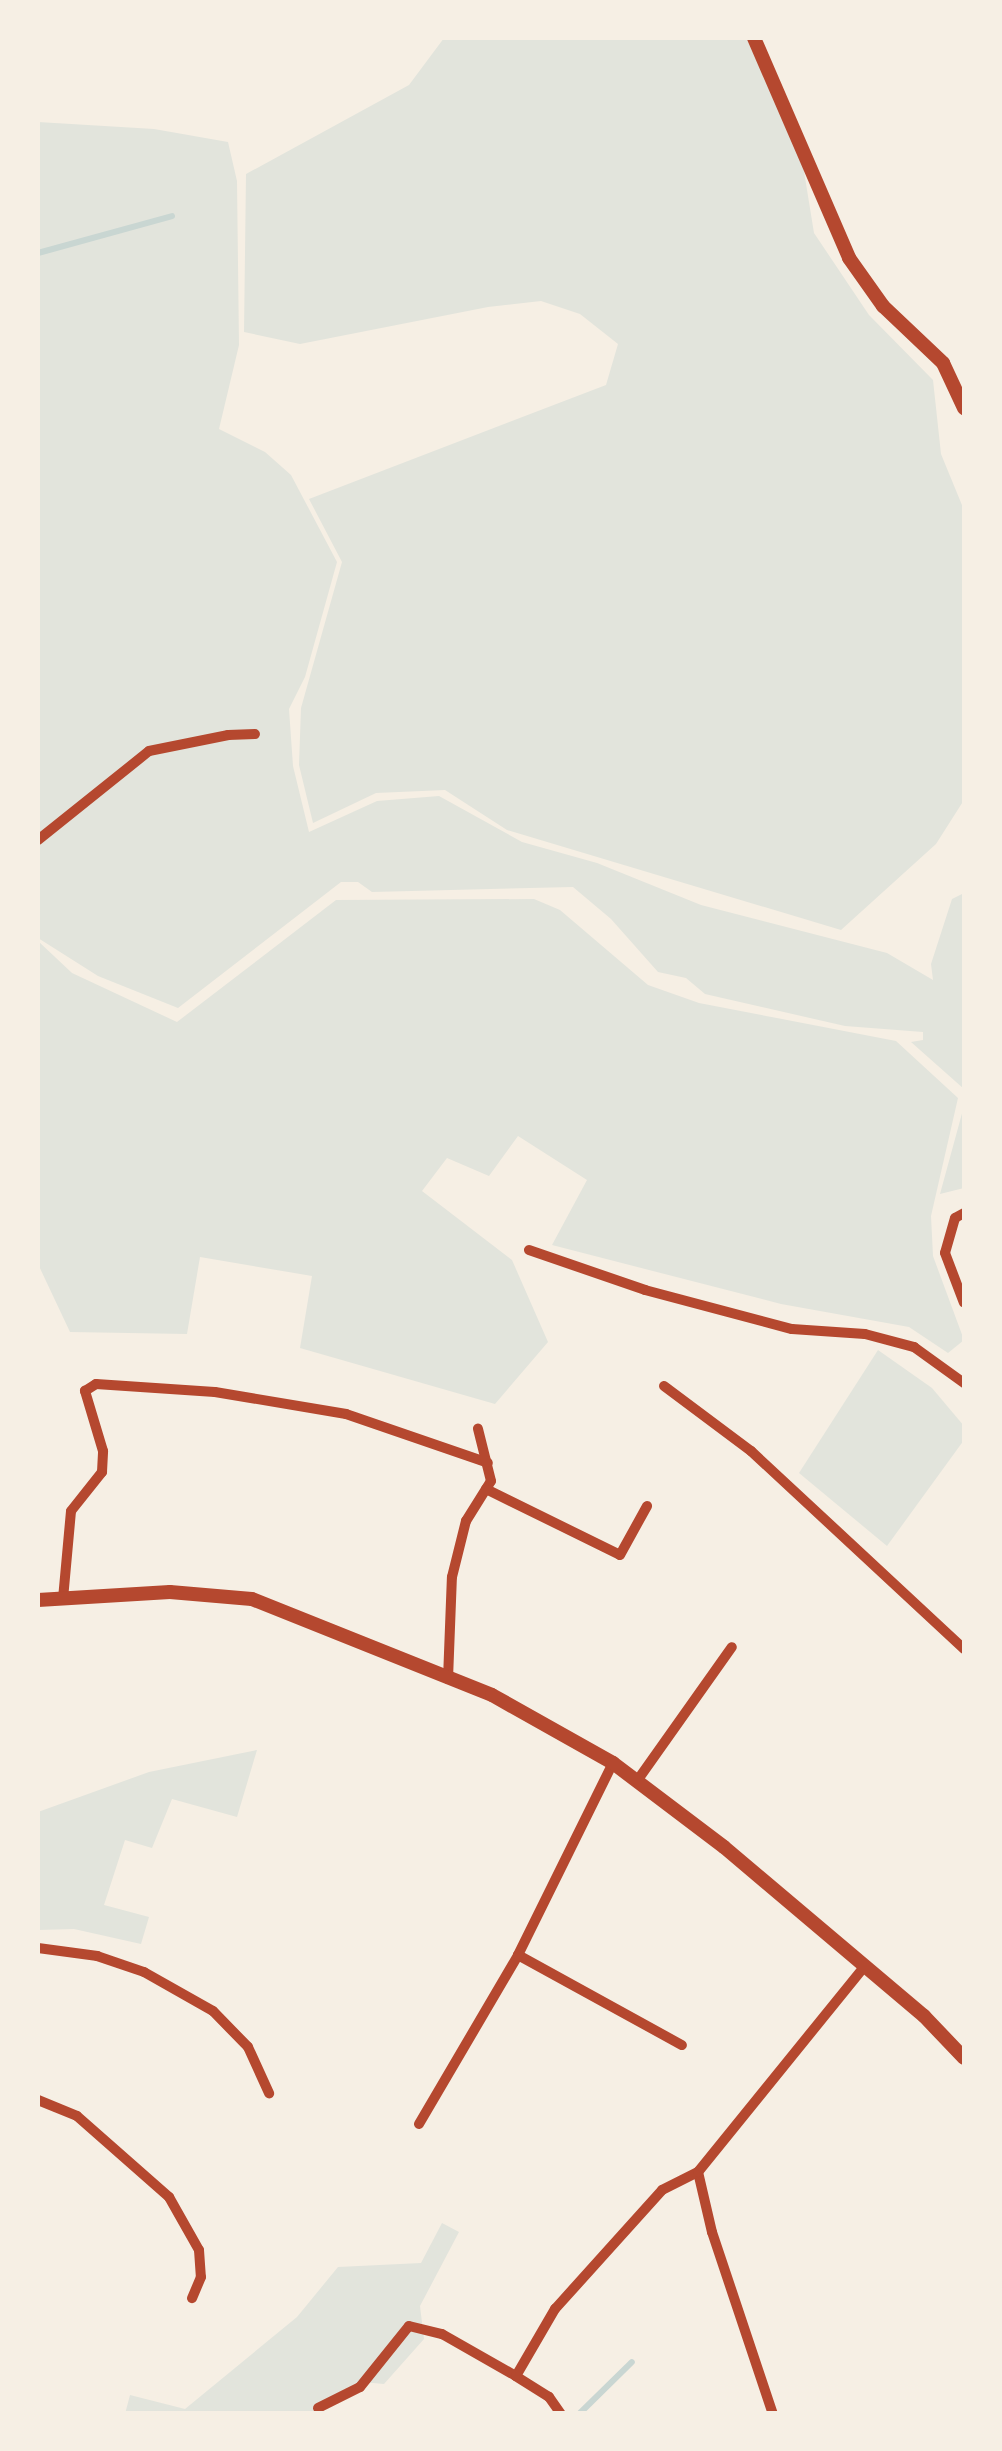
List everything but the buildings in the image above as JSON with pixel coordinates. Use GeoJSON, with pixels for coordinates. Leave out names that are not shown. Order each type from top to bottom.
{"type":"FeatureCollection","features":[{"type":"Feature","properties":{"kind":"street"},"geometry":{"type":"LineString","coordinates":[[754,38],[849,258],[883,306],[943,363],[964,408]]}},
{"type":"Feature","properties":{"kind":"street"},"geometry":{"type":"LineString","coordinates":[[38,840],[149,751],[255,734]]}},
{"type":"Feature","properties":{"kind":"street"},"geometry":{"type":"LineString","coordinates":[[964,1213],[955,1218],[945,1252],[964,1303]]}},
{"type":"Feature","properties":{"kind":"street"},"geometry":{"type":"LineString","coordinates":[[529,1250],[645,1290],[792,1329],[866,1334],[914,1347],[963,1378]]}},
{"type":"Feature","properties":{"kind":"street"},"geometry":{"type":"LineString","coordinates":[[63,1600],[71,1512],[102,1472],[103,1451],[85,1391],[96,1384],[215,1392],[346,1414],[436,1441],[488,1463]]}},
{"type":"Feature","properties":{"kind":"street"},"geometry":{"type":"LineString","coordinates":[[664,1386],[751,1451],[964,1649]]}},
{"type":"Feature","properties":{"kind":"street"},"geometry":{"type":"LineString","coordinates":[[448,1678],[452,1576],[466,1520],[491,1481],[478,1430]]}},
{"type":"Feature","properties":{"kind":"street"},"geometry":{"type":"LineString","coordinates":[[486,1489],[620,1555],[647,1506]]}},
{"type":"Feature","properties":{"kind":"street"},"geometry":{"type":"LineString","coordinates":[[38,1600],[170,1592],[252,1600],[492,1695],[613,1762],[724,1847],[865,1966],[964,2058]]}},
{"type":"Feature","properties":{"kind":"street"},"geometry":{"type":"LineString","coordinates":[[637,1781],[732,1647]]}},
{"type":"Feature","properties":{"kind":"street"},"geometry":{"type":"LineString","coordinates":[[419,2124],[518,1955],[613,1762]]}},
{"type":"Feature","properties":{"kind":"street"},"geometry":{"type":"LineString","coordinates":[[38,1948],[96,1956],[144,1972],[213,2011],[248,2048],[268,2093]]}},
{"type":"Feature","properties":{"kind":"street"},"geometry":{"type":"LineString","coordinates":[[518,1955],[682,2046]]}},
{"type":"Feature","properties":{"kind":"street"},"geometry":{"type":"LineString","coordinates":[[516,2376],[555,2308],[662,2190],[698,2172],[865,1966]]}},
{"type":"Feature","properties":{"kind":"street"},"geometry":{"type":"LineString","coordinates":[[38,2100],[77,2116],[169,2197],[199,2250],[201,2277],[192,2298]]}},
{"type":"Feature","properties":{"kind":"street"},"geometry":{"type":"LineString","coordinates":[[698,2172],[712,2232],[772,2414]]}},
{"type":"Feature","properties":{"kind":"street"},"geometry":{"type":"LineString","coordinates":[[318,2408],[360,2388],[409,2326],[442,2334],[516,2376],[549,2397],[561,2414]]}},
{"type":"Feature","properties":{"kind":"shaded area"},"geometry":{"type":"Polygon","coordinates":[[[444,38],[755,38],[802,159],[814,233],[869,315],[933,380],[941,454],[964,510],[964,800],[936,844],[841,930],[507,830],[445,790],[376,793],[313,823],[299,765],[301,708],[342,562],[309,499],[606,385],[618,344],[580,314],[541,301],[488,307],[300,344],[244,332],[246,174],[409,85],[444,38]]]}},
{"type":"Feature","properties":{"kind":"shaded area"},"geometry":{"type":"Polygon","coordinates":[[[38,122],[154,129],[228,142],[237,181],[239,345],[219,429],[265,452],[291,475],[337,562],[305,677],[289,709],[293,766],[309,832],[377,801],[439,796],[522,842],[597,863],[701,905],[887,953],[933,980],[931,964],[952,899],[964,893],[964,1089],[911,1042],[923,1040],[923,1032],[845,1026],[705,994],[686,978],[658,972],[611,919],[573,887],[372,892],[358,882],[341,882],[178,1008],[98,976],[38,938],[38,122]]]}},
{"type":"Feature","properties":{"kind":"shaded area"},"geometry":{"type":"Polygon","coordinates":[[[534,899],[560,910],[648,985],[699,1003],[896,1041],[958,1098],[931,1216],[933,1256],[964,1340],[948,1353],[909,1327],[781,1304],[552,1245],[587,1180],[518,1136],[489,1176],[447,1158],[422,1191],[512,1260],[548,1342],[495,1404],[300,1348],[312,1276],[200,1257],[187,1334],[70,1332],[38,1264],[38,941],[72,973],[177,1022],[336,900],[534,899]]]}},
{"type":"Feature","properties":{"kind":"shaded area"},"geometry":{"type":"Polygon","coordinates":[[[964,1106],[964,1188],[940,1194],[964,1106]]]}},
{"type":"Feature","properties":{"kind":"shaded area"},"geometry":{"type":"Polygon","coordinates":[[[878,1350],[932,1388],[964,1426],[964,1440],[887,1546],[799,1473],[878,1350]]]}},
{"type":"Feature","properties":{"kind":"shaded area"},"geometry":{"type":"Polygon","coordinates":[[[257,1750],[237,1817],[172,1799],[152,1848],[125,1840],[104,1905],[149,1917],[141,1944],[74,1929],[38,1930],[38,1812],[149,1772],[257,1750]]]}},
{"type":"Feature","properties":{"kind":"shaded area"},"geometry":{"type":"Polygon","coordinates":[[[442,2223],[459,2232],[420,2306],[424,2339],[384,2384],[362,2382],[320,2413],[125,2414],[130,2395],[185,2409],[297,2317],[338,2267],[421,2263],[442,2223]]]}},
{"type":"Feature","properties":{"kind":"waterway"},"geometry":{"type":"LineString","coordinates":[[38,253],[172,216]]}},
{"type":"Feature","properties":{"kind":"waterway"},"geometry":{"type":"LineString","coordinates":[[579,2414],[632,2362]]}}]}
